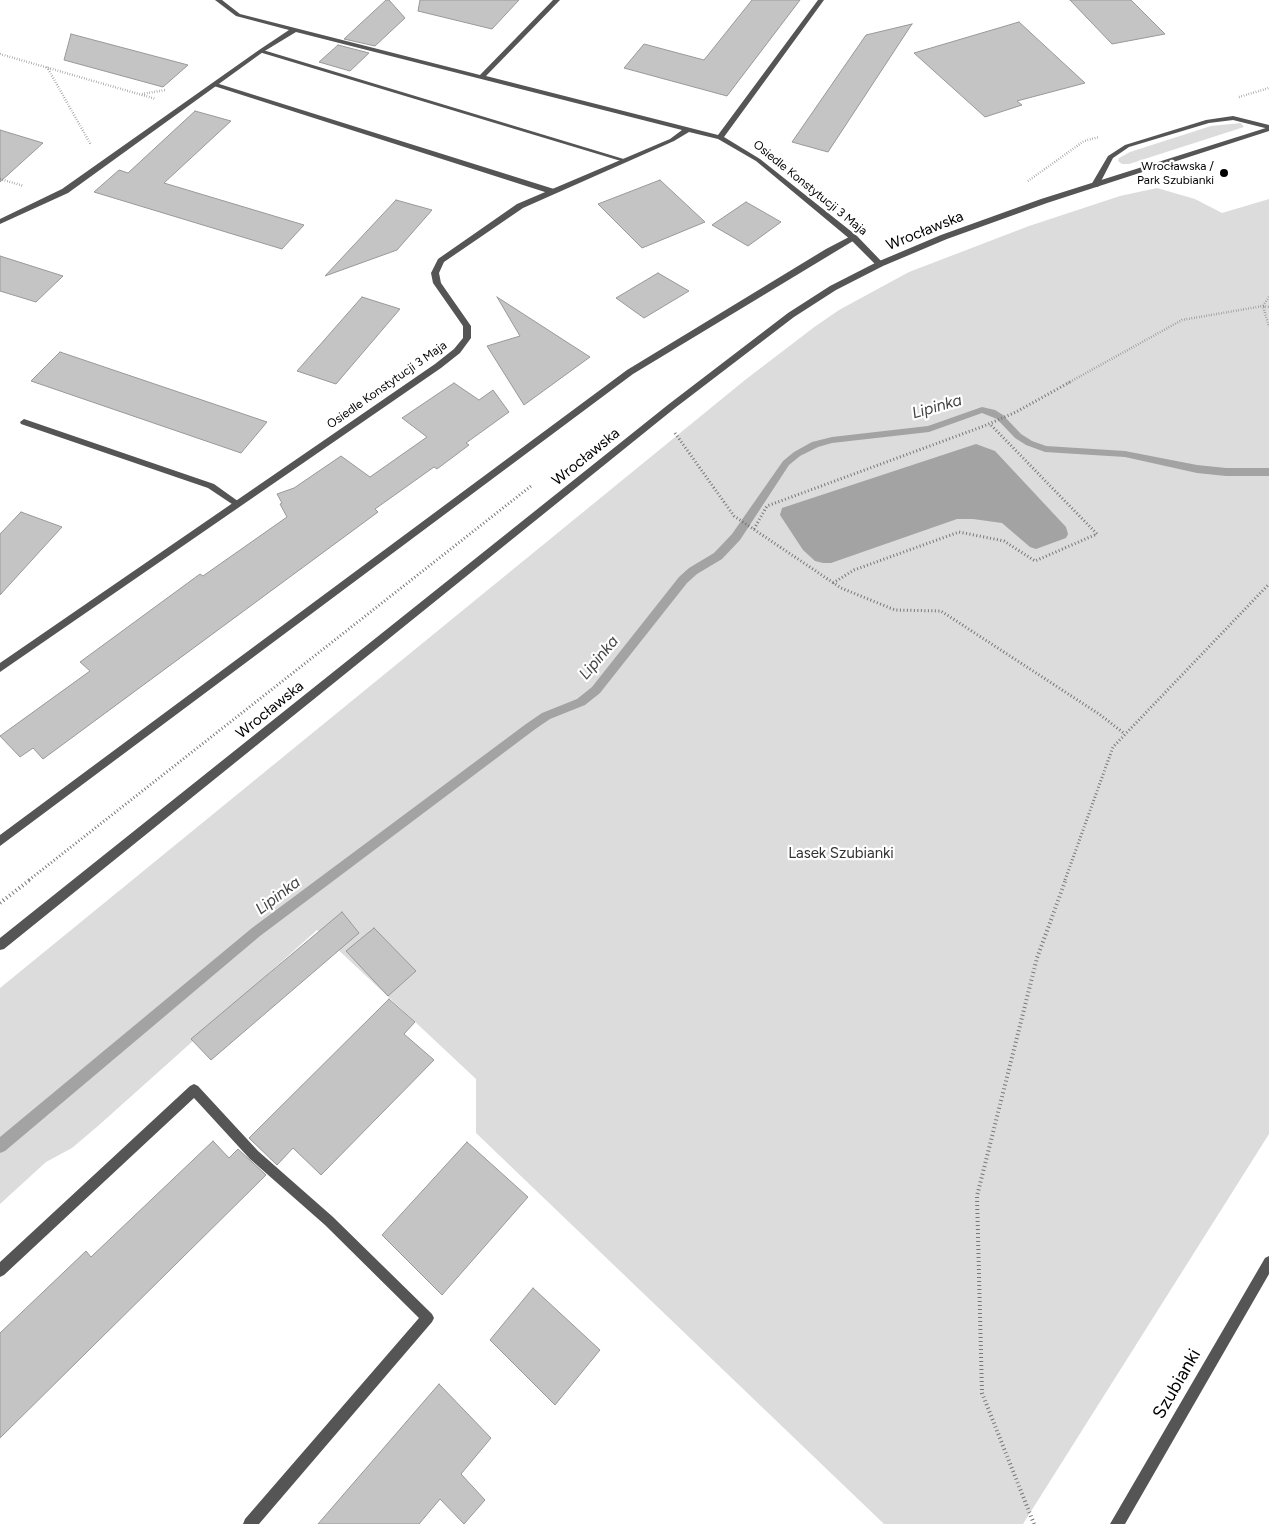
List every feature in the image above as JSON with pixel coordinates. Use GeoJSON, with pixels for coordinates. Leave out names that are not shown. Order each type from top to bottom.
{"type":"FeatureCollection","features":[{"type":"Feature","properties":{"kind":"street","name":"Osiedle Konstytucji 3 Maja"},"geometry":{"type":"LineString","coordinates":[[218,0],[238,16],[720,138],[758,160],[854,238],[880,264]]}},
{"type":"Feature","properties":{"kind":"street"},"geometry":{"type":"LineString","coordinates":[[481,78],[557,0]]}},
{"type":"Feature","properties":{"kind":"street"},"geometry":{"type":"LineString","coordinates":[[720,138],[821,0]]}},
{"type":"Feature","properties":{"kind":"street"},"geometry":{"type":"LineString","coordinates":[[0,222],[65,191],[216,85],[261,51],[294,30]]}},
{"type":"Feature","properties":{"kind":"street"},"geometry":{"type":"LineString","coordinates":[[261,51],[623,160]]}},
{"type":"Feature","properties":{"kind":"street"},"geometry":{"type":"LineString","coordinates":[[216,85],[552,191]]}},
{"type":"Feature","properties":{"kind":"street"},"geometry":{"type":"LineString","coordinates":[[1095,185],[1110,158],[1127,146],[1208,121],[1233,118],[1269,128]]}},
{"type":"Feature","properties":{"kind":"street","name":"Wrocławska"},"geometry":{"type":"LineString","coordinates":[[0,945],[662,414],[791,315],[833,288],[880,264],[944,237],[1269,128]]}},
{"type":"Feature","properties":{"kind":"street","name":"Osiedle Konstytucji 3 Maja"},"geometry":{"type":"LineString","coordinates":[[0,668],[457,351],[467,338],[467,326],[437,283],[435,273],[441,261],[520,206],[672,140],[688,130]]}},
{"type":"Feature","properties":{"kind":"street"},"geometry":{"type":"LineString","coordinates":[[0,841],[630,372],[829,251],[854,238]]}},
{"type":"Feature","properties":{"kind":"street"},"geometry":{"type":"LineString","coordinates":[[24,422],[211,486],[238,504]]}},
{"type":"Feature","properties":{"kind":"street"},"geometry":{"type":"LineString","coordinates":[[0,1270],[194,1090],[254,1155],[329,1221],[428,1318],[250,1524]]}},
{"type":"Feature","properties":{"kind":"street","name":"Szubianki"},"geometry":{"type":"LineString","coordinates":[[1117,1524],[1269,1262]]}},
{"type":"Feature","properties":{"kind":"path"},"geometry":{"type":"LineString","coordinates":[[0,54],[184,107]]}},
{"type":"Feature","properties":{"kind":"path"},"geometry":{"type":"LineString","coordinates":[[47,67],[102,165]]}},
{"type":"Feature","properties":{"kind":"path"},"geometry":{"type":"LineString","coordinates":[[1263,306],[1269,297]]}},
{"type":"Feature","properties":{"kind":"path"},"geometry":{"type":"LineString","coordinates":[[754,529],[768,506],[990,424],[1016,412],[1182,320],[1263,306],[1269,307]]}},
{"type":"Feature","properties":{"kind":"path"},"geometry":{"type":"LineString","coordinates":[[1263,306],[1269,326]]}},
{"type":"Feature","properties":{"kind":"path"},"geometry":{"type":"LineString","coordinates":[[662,414],[734,516],[841,588],[895,610],[941,611],[1099,714],[1126,734]]}},
{"type":"Feature","properties":{"kind":"path"},"geometry":{"type":"LineString","coordinates":[[833,583],[854,570],[959,532],[1004,541],[1035,561],[1097,534],[990,424]]}},
{"type":"Feature","properties":{"kind":"path"},"geometry":{"type":"LineString","coordinates":[[1034,1524],[982,1393],[977,1196],[1037,958],[1113,747],[1269,584]]}},
{"type":"Feature","properties":{"kind":"green space"},"geometry":{"type":"Polygon","coordinates":[[[1241,123],[1244,127],[1129,164],[1122,164],[1118,161],[1119,158],[1130,152],[1211,126],[1241,123]]]}},
{"type":"Feature","properties":{"kind":"green space","name":"Lasek Szubianki"},"geometry":{"type":"Polygon","coordinates":[[[1157,188],[1195,199],[1222,213],[1269,199],[1269,1134],[1023,1524],[884,1524],[476,1133],[476,1079],[317,930],[98,1126],[72,1148],[46,1162],[0,1204],[0,988],[745,380],[839,310],[909,272],[1029,226],[1120,196],[1157,188]]]}},
{"type":"Feature","properties":{"kind":"shaded area"},"geometry":{"type":"Polygon","coordinates":[[[976,444],[995,451],[1066,527],[1068,534],[1066,538],[1036,549],[1030,547],[1002,523],[957,519],[831,563],[823,563],[815,561],[803,550],[780,515],[782,508],[976,444]]]}},
{"type":"Feature","properties":{"kind":"building"},"geometry":{"type":"Polygon","coordinates":[[[386,0],[389,0],[405,18],[375,46],[344,39],[386,0]]]}},
{"type":"Feature","properties":{"kind":"building"},"geometry":{"type":"Polygon","coordinates":[[[420,0],[519,0],[492,29],[418,11],[420,0]]]}},
{"type":"Feature","properties":{"kind":"building"},"geometry":{"type":"Polygon","coordinates":[[[752,0],[800,0],[727,96],[624,68],[644,44],[704,60],[752,0]]]}},
{"type":"Feature","properties":{"kind":"building"},"geometry":{"type":"Polygon","coordinates":[[[1070,0],[1131,0],[1165,34],[1112,44],[1070,0]]]}},
{"type":"Feature","properties":{"kind":"building"},"geometry":{"type":"Polygon","coordinates":[[[1019,22],[1085,83],[1017,101],[1022,105],[985,117],[914,53],[1019,22]]]}},
{"type":"Feature","properties":{"kind":"building"},"geometry":{"type":"Polygon","coordinates":[[[912,24],[828,152],[792,142],[866,35],[912,24]]]}},
{"type":"Feature","properties":{"kind":"building"},"geometry":{"type":"Polygon","coordinates":[[[71,34],[188,65],[163,87],[64,60],[71,34]]]}},
{"type":"Feature","properties":{"kind":"building"},"geometry":{"type":"Polygon","coordinates":[[[338,45],[369,53],[350,71],[319,62],[338,45]]]}},
{"type":"Feature","properties":{"kind":"building"},"geometry":{"type":"Polygon","coordinates":[[[195,111],[231,121],[164,183],[304,225],[282,249],[94,192],[119,170],[128,173],[195,111]]]}},
{"type":"Feature","properties":{"kind":"building"},"geometry":{"type":"Polygon","coordinates":[[[0,130],[43,143],[0,182],[0,130]]]}},
{"type":"Feature","properties":{"kind":"building"},"geometry":{"type":"Polygon","coordinates":[[[660,180],[705,222],[642,248],[598,204],[660,180]]]}},
{"type":"Feature","properties":{"kind":"building"},"geometry":{"type":"Polygon","coordinates":[[[396,200],[432,210],[397,250],[325,276],[396,200]]]}},
{"type":"Feature","properties":{"kind":"building"},"geometry":{"type":"Polygon","coordinates":[[[746,202],[781,222],[748,246],[712,225],[746,202]]]}},
{"type":"Feature","properties":{"kind":"building"},"geometry":{"type":"Polygon","coordinates":[[[0,256],[63,276],[36,302],[0,291],[0,256]]]}},
{"type":"Feature","properties":{"kind":"building"},"geometry":{"type":"Polygon","coordinates":[[[658,273],[689,291],[644,318],[616,298],[658,273]]]}},
{"type":"Feature","properties":{"kind":"building"},"geometry":{"type":"Polygon","coordinates":[[[362,297],[400,309],[336,384],[297,371],[362,297]]]}},
{"type":"Feature","properties":{"kind":"building"},"geometry":{"type":"Polygon","coordinates":[[[497,297],[590,357],[524,405],[487,346],[520,336],[497,297]]]}},
{"type":"Feature","properties":{"kind":"building"},"geometry":{"type":"Polygon","coordinates":[[[60,352],[267,422],[241,453],[31,381],[60,352]]]}},
{"type":"Feature","properties":{"kind":"building"},"geometry":{"type":"Polygon","coordinates":[[[454,383],[479,400],[493,390],[509,412],[466,443],[469,445],[437,469],[434,467],[375,509],[378,512],[43,759],[33,748],[20,757],[0,736],[90,671],[80,662],[200,574],[203,576],[287,517],[277,494],[294,488],[341,456],[370,477],[427,437],[402,418],[454,383]]]}},
{"type":"Feature","properties":{"kind":"building"},"geometry":{"type":"Polygon","coordinates":[[[21,512],[62,527],[0,595],[0,534],[21,512]]]}},
{"type":"Feature","properties":{"kind":"building"},"geometry":{"type":"Polygon","coordinates":[[[342,912],[359,933],[211,1060],[191,1039],[342,912]]]}},
{"type":"Feature","properties":{"kind":"building"},"geometry":{"type":"Polygon","coordinates":[[[374,928],[416,971],[388,996],[346,951],[374,928]]]}},
{"type":"Feature","properties":{"kind":"building"},"geometry":{"type":"Polygon","coordinates":[[[389,999],[415,1022],[404,1034],[434,1060],[321,1175],[293,1148],[277,1165],[249,1138],[389,999]]]}},
{"type":"Feature","properties":{"kind":"building"},"geometry":{"type":"Polygon","coordinates":[[[213,1141],[229,1158],[238,1149],[266,1175],[0,1438],[0,1333],[86,1251],[91,1257],[213,1141]]]}},
{"type":"Feature","properties":{"kind":"building"},"geometry":{"type":"Polygon","coordinates":[[[467,1142],[528,1197],[442,1295],[382,1235],[467,1142]]]}},
{"type":"Feature","properties":{"kind":"building"},"geometry":{"type":"Polygon","coordinates":[[[533,1288],[600,1350],[555,1405],[490,1340],[533,1288]]]}},
{"type":"Feature","properties":{"kind":"building"},"geometry":{"type":"Polygon","coordinates":[[[439,1384],[491,1438],[461,1474],[485,1500],[464,1524],[440,1499],[419,1524],[318,1524],[439,1384]]]}},
{"type":"Feature","properties":{"kind":"waterway","name":"Lipinka"},"geometry":{"type":"LineString","coordinates":[[0,1146],[256,932],[530,727],[546,716],[581,702],[596,690],[683,580],[693,571],[718,556],[736,537],[786,463],[815,444],[832,440],[929,429],[982,410],[992,412],[1000,417],[1018,436],[1029,443],[1045,449],[1125,454],[1197,469],[1226,472],[1269,472]]}},
{"type":"Feature","properties":{"kind":"place","name":"Wrocławska / Park Szubianki"},"geometry":{"type":"Point","coordinates":[1224,173]}}]}
